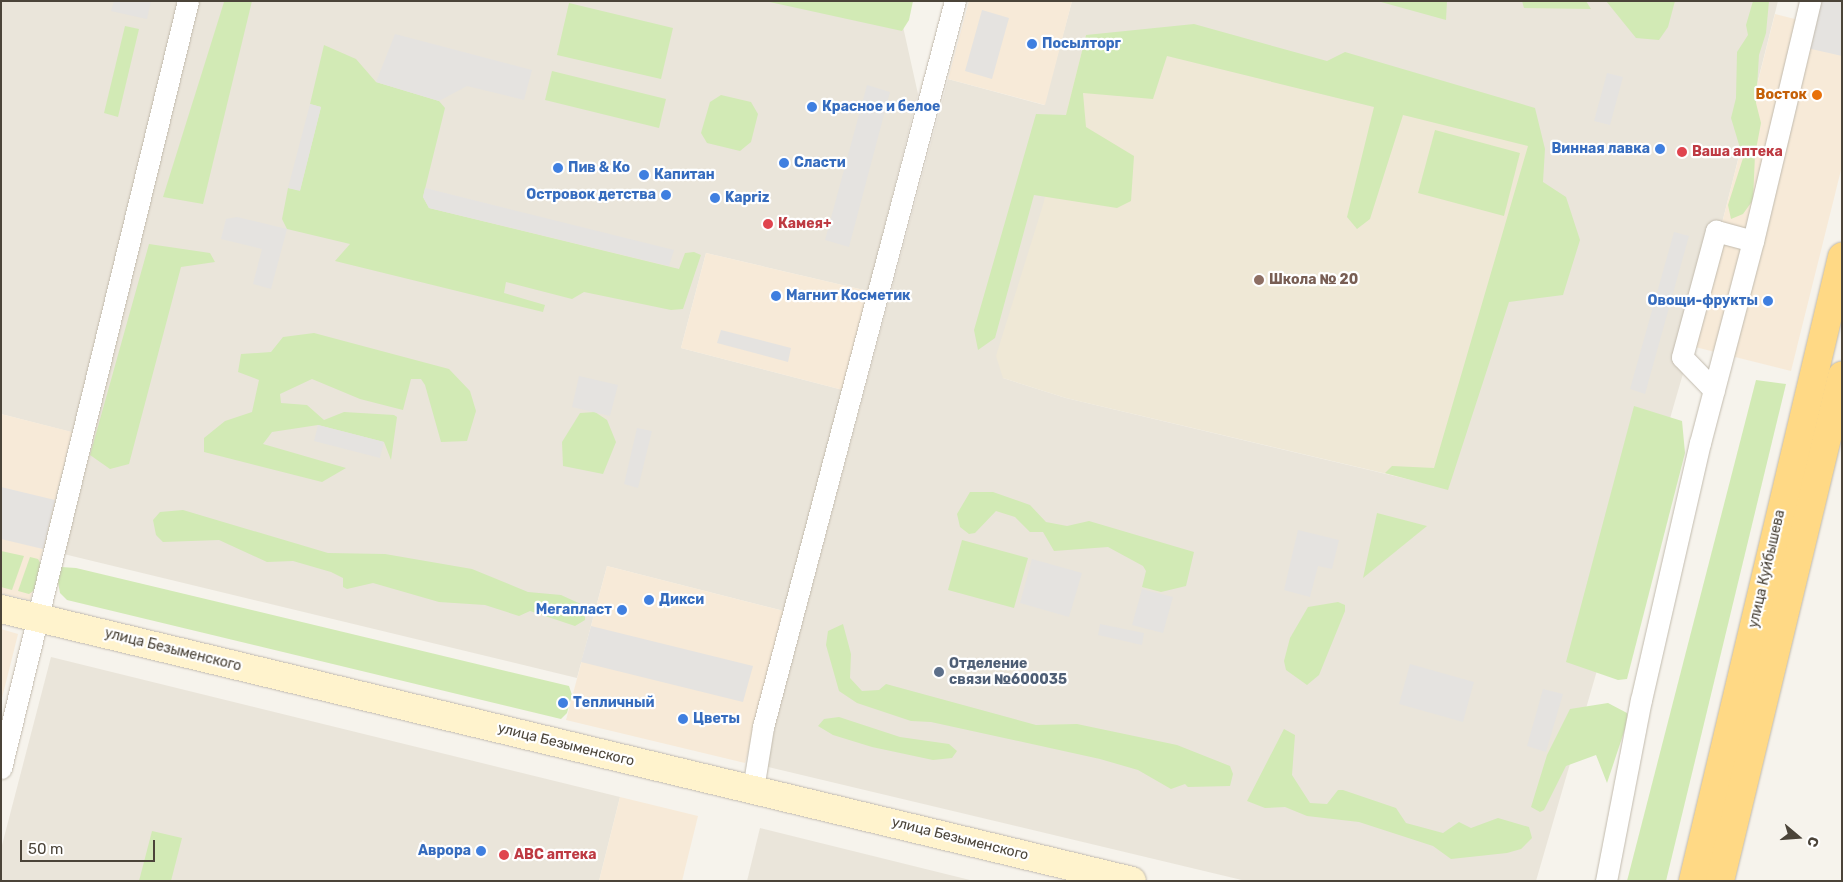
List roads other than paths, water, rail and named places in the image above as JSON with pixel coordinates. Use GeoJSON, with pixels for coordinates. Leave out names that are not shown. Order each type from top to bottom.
{"type":"FeatureCollection","features":[{"type":"Feature","properties":{"kind":"highway","name":"улица Куйбышева"},"geometry":{"type":"LineString","coordinates":[[1693,881],[1842,257]]}},
{"type":"Feature","properties":{"kind":"highway","name":"улица Куйбышева"},"geometry":{"type":"LineString","coordinates":[[1720,881],[1842,376]]}},
{"type":"Feature","properties":{"kind":"main road","name":"улица Безыменского"},"geometry":{"type":"LineString","coordinates":[[1,609],[1132,881]]}},
{"type":"Feature","properties":{"kind":"street"},"geometry":{"type":"LineString","coordinates":[[1,768],[188,1]]}},
{"type":"Feature","properties":{"kind":"street"},"geometry":{"type":"LineString","coordinates":[[752,789],[762,727],[955,1]]}},
{"type":"Feature","properties":{"kind":"street"},"geometry":{"type":"LineString","coordinates":[[1606,881],[1641,700],[1714,390],[1753,241],[1810,1]]}},
{"type":"Feature","properties":{"kind":"street"},"geometry":{"type":"LineString","coordinates":[[1714,390],[1682,357],[1716,231],[1753,241]]}},
{"type":"Feature","properties":{"kind":"place","name":"Посылторг"},"geometry":{"type":"Point","coordinates":[1032,44]}},
{"type":"Feature","properties":{"kind":"place","name":"Восток"},"geometry":{"type":"Point","coordinates":[1817,95]}},
{"type":"Feature","properties":{"kind":"place","name":"Красное и белое"},"geometry":{"type":"Point","coordinates":[812,107]}},
{"type":"Feature","properties":{"kind":"place","name":"Винная лавка"},"geometry":{"type":"Point","coordinates":[1660,149]}},
{"type":"Feature","properties":{"kind":"place","name":"Ваша аптека"},"geometry":{"type":"Point","coordinates":[1682,152]}},
{"type":"Feature","properties":{"kind":"place","name":"Сласти"},"geometry":{"type":"Point","coordinates":[784,163]}},
{"type":"Feature","properties":{"kind":"place","name":"Пив & Ко"},"geometry":{"type":"Point","coordinates":[558,168]}},
{"type":"Feature","properties":{"kind":"place","name":"Капитан"},"geometry":{"type":"Point","coordinates":[644,175]}},
{"type":"Feature","properties":{"kind":"place","name":"Островок детства"},"geometry":{"type":"Point","coordinates":[666,195]}},
{"type":"Feature","properties":{"kind":"place","name":"Kapriz"},"geometry":{"type":"Point","coordinates":[715,198]}},
{"type":"Feature","properties":{"kind":"place","name":"Камея+"},"geometry":{"type":"Point","coordinates":[768,224]}},
{"type":"Feature","properties":{"kind":"place","name":"Школа № 20"},"geometry":{"type":"Point","coordinates":[1259,280]}},
{"type":"Feature","properties":{"kind":"place","name":"Магнит Косметик"},"geometry":{"type":"Point","coordinates":[776,296]}},
{"type":"Feature","properties":{"kind":"place","name":"Овощи-фрукты"},"geometry":{"type":"Point","coordinates":[1768,301]}},
{"type":"Feature","properties":{"kind":"place","name":"Дикси"},"geometry":{"type":"Point","coordinates":[649,600]}},
{"type":"Feature","properties":{"kind":"place","name":"Мегапласт"},"geometry":{"type":"Point","coordinates":[622,610]}},
{"type":"Feature","properties":{"kind":"place","name":"Отделение связи №600035"},"geometry":{"type":"Point","coordinates":[939,672]}},
{"type":"Feature","properties":{"kind":"place","name":"Тепличный"},"geometry":{"type":"Point","coordinates":[563,703]}},
{"type":"Feature","properties":{"kind":"place","name":"Цветы"},"geometry":{"type":"Point","coordinates":[683,719]}},
{"type":"Feature","properties":{"kind":"place","name":"Аврора"},"geometry":{"type":"Point","coordinates":[481,851]}},
{"type":"Feature","properties":{"kind":"place","name":"АВС аптека"},"geometry":{"type":"Point","coordinates":[504,855]}}]}
